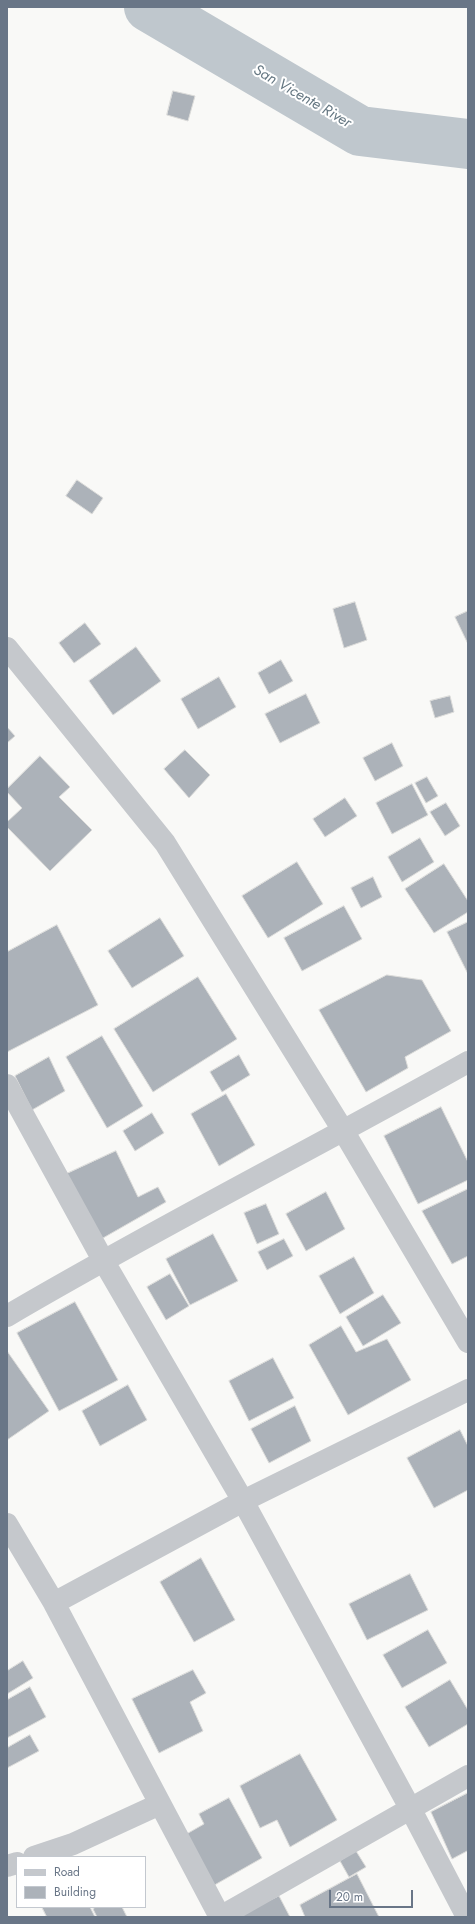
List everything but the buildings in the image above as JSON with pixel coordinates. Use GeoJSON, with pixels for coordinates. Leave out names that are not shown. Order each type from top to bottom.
{"type":"FeatureCollection","features":[{"type":"Feature","properties":{"kind":"street"},"geometry":{"type":"LineString","coordinates":[[7,648],[165,844],[344,1132],[468,1342]]}},
{"type":"Feature","properties":{"kind":"street"},"geometry":{"type":"LineString","coordinates":[[7,1316],[103,1260],[344,1132],[468,1062]]}},
{"type":"Feature","properties":{"kind":"street"},"geometry":{"type":"LineString","coordinates":[[7,1085],[103,1260],[243,1501],[410,1808],[467,1917]]}},
{"type":"Feature","properties":{"kind":"street"},"geometry":{"type":"LineString","coordinates":[[54,1603],[243,1501],[468,1390]]}},
{"type":"Feature","properties":{"kind":"street"},"geometry":{"type":"LineString","coordinates":[[7,1524],[54,1603],[220,1917],[468,1776]]}},
{"type":"Feature","properties":{"kind":"street"},"geometry":{"type":"LineString","coordinates":[[37,1856],[73,1844],[160,1804]]}},
{"type":"Feature","properties":{"kind":"waterway","name":"San Vicente River"},"geometry":{"type":"LineString","coordinates":[[149,7],[360,131],[468,144]]}}]}
